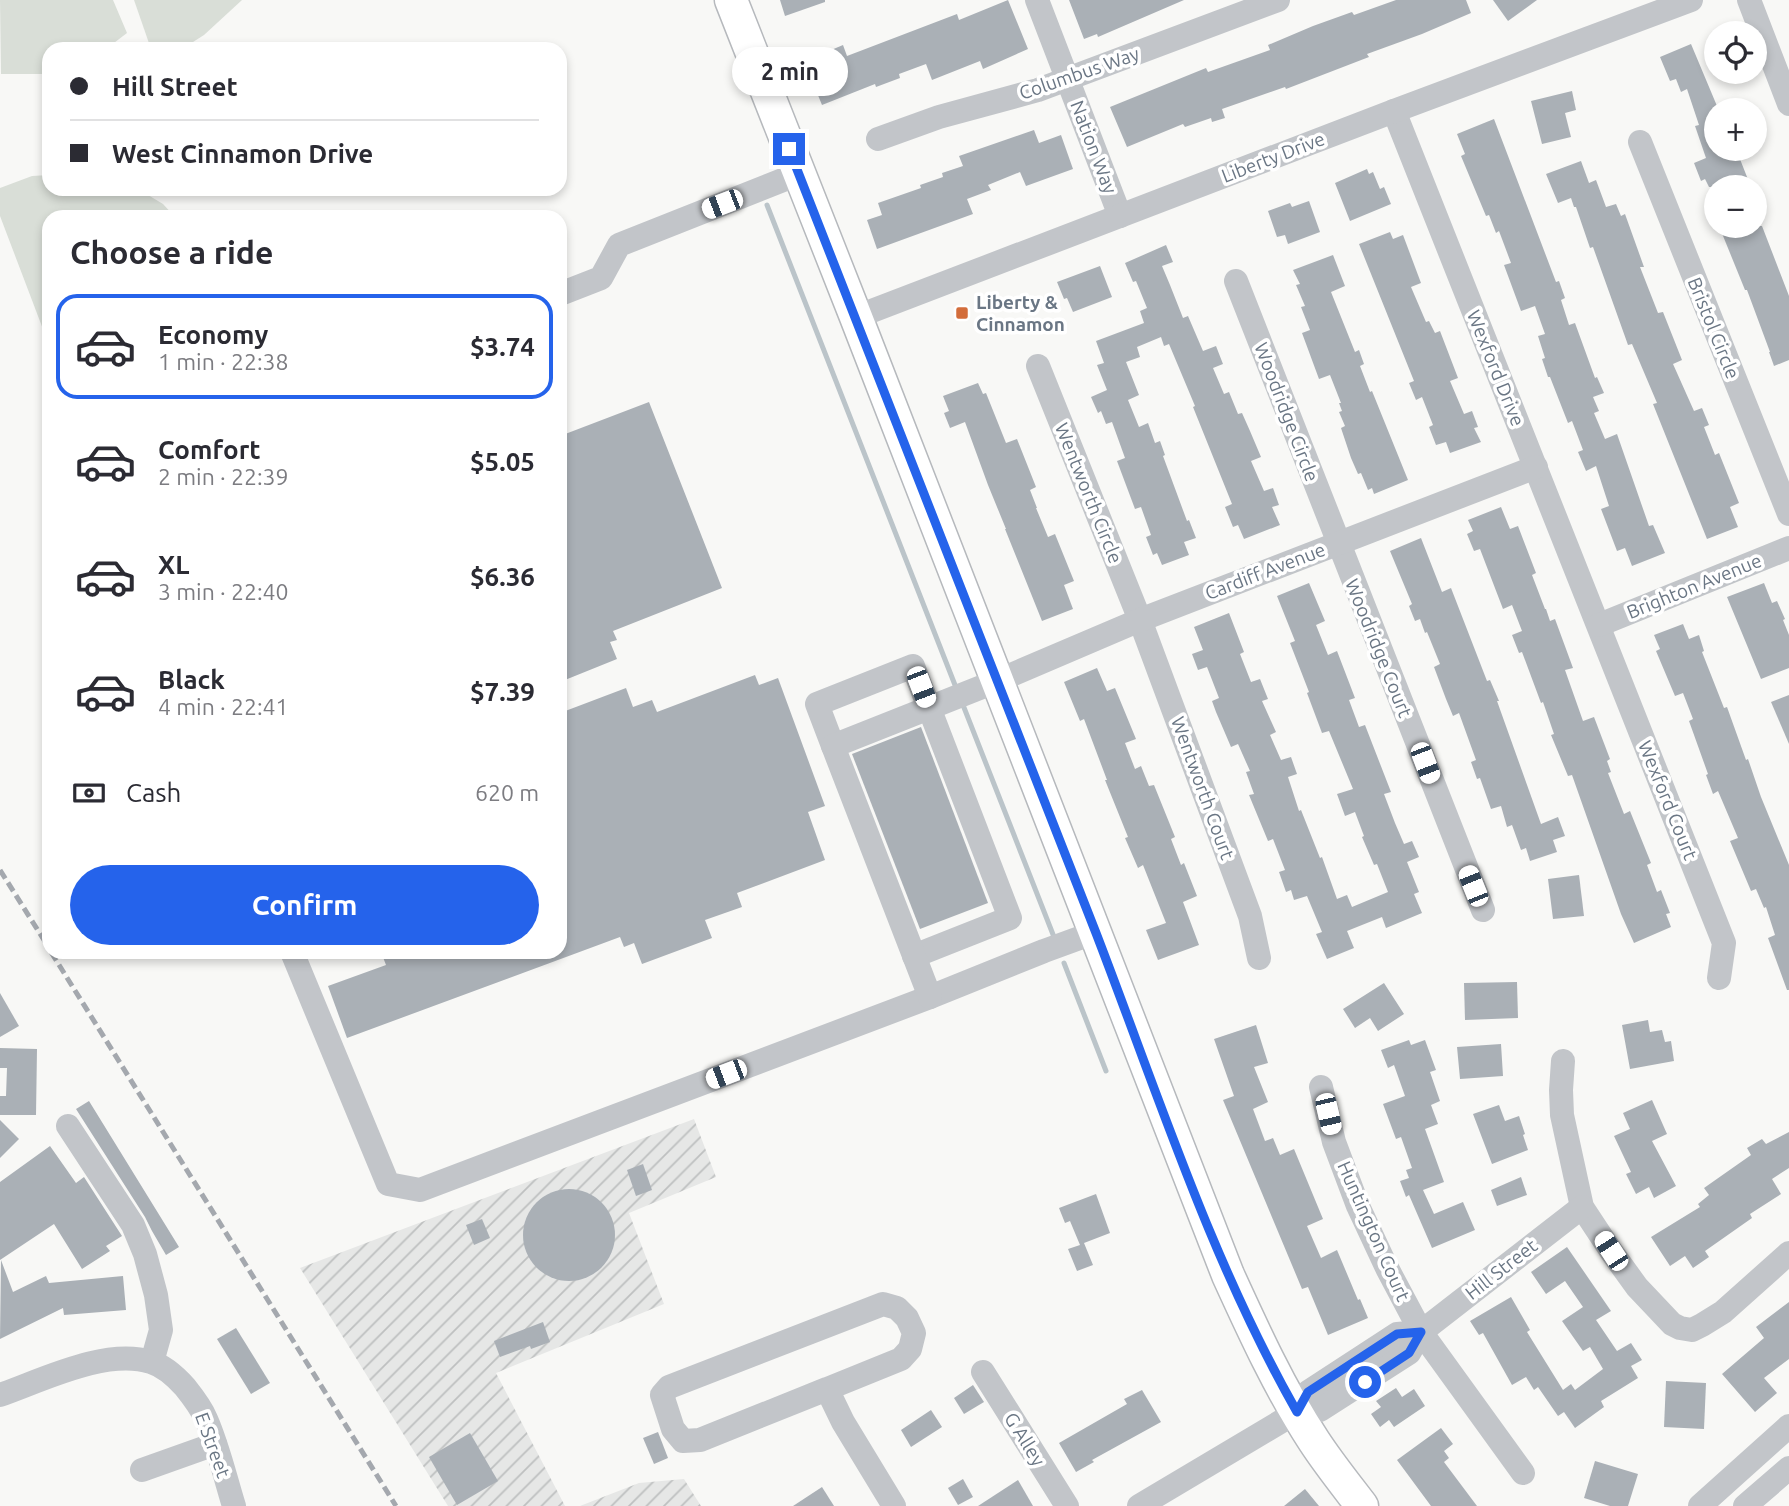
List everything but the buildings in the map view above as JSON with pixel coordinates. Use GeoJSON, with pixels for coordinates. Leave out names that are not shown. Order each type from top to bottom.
{"type":"FeatureCollection","features":[{"type":"Feature","properties":{"kind":"main road"},"geometry":{"type":"LineString","coordinates":[[731,0],[1228,1275],[1257,1339],[1297,1412],[1314,1441],[1362,1506]]}},
{"type":"Feature","properties":{"kind":"street","name":"Nation Way"},"geometry":{"type":"LineString","coordinates":[[1037,0],[1120,216]]}},
{"type":"Feature","properties":{"kind":"street","name":"Liberty Drive"},"geometry":{"type":"LineString","coordinates":[[856,317],[1691,0]]}},
{"type":"Feature","properties":{"kind":"street"},"geometry":{"type":"LineString","coordinates":[[1749,0],[1789,104]]}},
{"type":"Feature","properties":{"kind":"street","name":"Columbus Way"},"geometry":{"type":"LineString","coordinates":[[878,139],[939,117],[1038,90],[1274,1]]}},
{"type":"Feature","properties":{"kind":"street","name":"Wexford Drive"},"geometry":{"type":"LineString","coordinates":[[1394,111],[1599,625]]}},
{"type":"Feature","properties":{"kind":"street","name":"Bristol Circle"},"geometry":{"type":"LineString","coordinates":[[1640,142],[1789,514]]}},
{"type":"Feature","properties":{"kind":"street"},"geometry":{"type":"LineString","coordinates":[[567,291],[601,278],[619,245],[799,174]]}},
{"type":"Feature","properties":{"kind":"street","name":"Woodridge Circle"},"geometry":{"type":"LineString","coordinates":[[1236,281],[1338,543]]}},
{"type":"Feature","properties":{"kind":"street","name":"Wentworth Circle"},"geometry":{"type":"LineString","coordinates":[[1038,366],[1140,620]]}},
{"type":"Feature","properties":{"kind":"street","name":"Cardiff Avenue"},"geometry":{"type":"LineString","coordinates":[[833,746],[997,681],[1140,620],[1536,467]]}},
{"type":"Feature","properties":{"kind":"street","name":"Woodridge Court"},"geometry":{"type":"LineString","coordinates":[[1338,543],[1483,910]]}},
{"type":"Feature","properties":{"kind":"street","name":"Brighton Avenue"},"geometry":{"type":"LineString","coordinates":[[1599,625],[1789,548]]}},
{"type":"Feature","properties":{"kind":"street","name":"Wentworth Court"},"geometry":{"type":"LineString","coordinates":[[1140,620],[1251,916],[1259,958]]}},
{"type":"Feature","properties":{"kind":"street","name":"Wexford Court"},"geometry":{"type":"LineString","coordinates":[[1599,625],[1724,943],[1719,978]]}},
{"type":"Feature","properties":{"kind":"street"},"geometry":{"type":"LineString","coordinates":[[914,956],[1010,918],[913,666],[817,704],[929,997]]}},
{"type":"Feature","properties":{"kind":"street"},"geometry":{"type":"LineString","coordinates":[[295,959],[388,1184],[420,1190],[1096,932]]}},
{"type":"Feature","properties":{"kind":"street"},"geometry":{"type":"LineString","coordinates":[[1563,1061],[1562,1115],[1582,1207],[1637,1287],[1672,1324],[1692,1330],[1702,1325],[1723,1312],[1789,1253]]}},
{"type":"Feature","properties":{"kind":"street","name":"Huntington Court"},"geometry":{"type":"LineString","coordinates":[[1321,1087],[1334,1142],[1358,1206],[1387,1268],[1421,1332],[1523,1473]]}},
{"type":"Feature","properties":{"kind":"street"},"geometry":{"type":"LineString","coordinates":[[0,1395],[68,1370],[106,1360],[152,1362],[160,1331],[156,1295],[145,1254],[133,1225],[68,1126]]}},
{"type":"Feature","properties":{"kind":"street","name":"Hill Street"},"geometry":{"type":"LineString","coordinates":[[1139,1506],[1297,1412],[1320,1410],[1409,1353],[1421,1332],[1582,1207]]}},
{"type":"Feature","properties":{"kind":"street"},"geometry":{"type":"LineString","coordinates":[[883,1304],[897,1308],[907,1318],[914,1333],[910,1349],[901,1359],[827,1389],[700,1440],[683,1441],[673,1429],[662,1395],[669,1387],[883,1304]]}},
{"type":"Feature","properties":{"kind":"street","name":"E Street"},"geometry":{"type":"LineString","coordinates":[[152,1362],[178,1379],[193,1396],[206,1418],[234,1506]]}},
{"type":"Feature","properties":{"kind":"street","name":"G Alley"},"geometry":{"type":"LineString","coordinates":[[983,1371],[1067,1506]]}},
{"type":"Feature","properties":{"kind":"street"},"geometry":{"type":"LineString","coordinates":[[827,1389],[843,1422],[894,1506]]}},
{"type":"Feature","properties":{"kind":"street"},"geometry":{"type":"LineString","coordinates":[[1700,1506],[1789,1426]]}},
{"type":"Feature","properties":{"kind":"street"},"geometry":{"type":"LineString","coordinates":[[142,1470],[215,1444]]}},
{"type":"Feature","properties":{"kind":"street"},"geometry":{"type":"LineString","coordinates":[[1745,1506],[1789,1468]]}},
{"type":"Feature","properties":{"kind":"shaded area"},"geometry":{"type":"Polygon","coordinates":[[[0,0],[113,0],[127,33],[115,42],[42,42],[42,74],[1,74],[0,0]]]}},
{"type":"Feature","properties":{"kind":"shaded area"},"geometry":{"type":"Polygon","coordinates":[[[134,0],[242,0],[193,42],[149,42],[134,0]]]}},
{"type":"Feature","properties":{"kind":"shaded area"},"geometry":{"type":"Polygon","coordinates":[[[42,175],[42,196],[150,196],[169,210],[42,210],[42,327],[0,216],[0,188],[32,176],[42,175]]]}},
{"type":"Feature","properties":{"kind":"shaded area"},"geometry":{"type":"Polygon","coordinates":[[[694,1119],[716,1177],[629,1213],[664,1304],[496,1373],[565,1506],[448,1506],[300,1268],[694,1119]]]}},
{"type":"Feature","properties":{"kind":"shaded area"},"geometry":{"type":"Polygon","coordinates":[[[684,1479],[701,1506],[580,1506],[639,1483],[684,1479]]]}},
{"type":"Feature","properties":{"kind":"waterway"},"geometry":{"type":"LineString","coordinates":[[767,205],[955,685]]}},
{"type":"Feature","properties":{"kind":"waterway"},"geometry":{"type":"LineString","coordinates":[[963,705],[1054,937]]}},
{"type":"Feature","properties":{"kind":"waterway"},"geometry":{"type":"LineString","coordinates":[[1064,963],[1106,1071]]}},
{"type":"Feature","properties":{"kind":"railway"},"geometry":{"type":"LineString","coordinates":[[0,870],[42,937]]}},
{"type":"Feature","properties":{"kind":"railway"},"geometry":{"type":"LineString","coordinates":[[55,959],[396,1506]]}},
{"type":"Feature","properties":{"kind":"place","name":"Liberty & Cinnamon"},"geometry":{"type":"Point","coordinates":[962,313]}},
{"type":"Feature","properties":{"kind":"route"},"geometry":{"type":"LineString","coordinates":[[789,149],[1096,932],[1202,1211],[1257,1339],[1297,1412],[1308,1392],[1397,1334],[1421,1332],[1409,1353],[1365,1382]]}}]}
